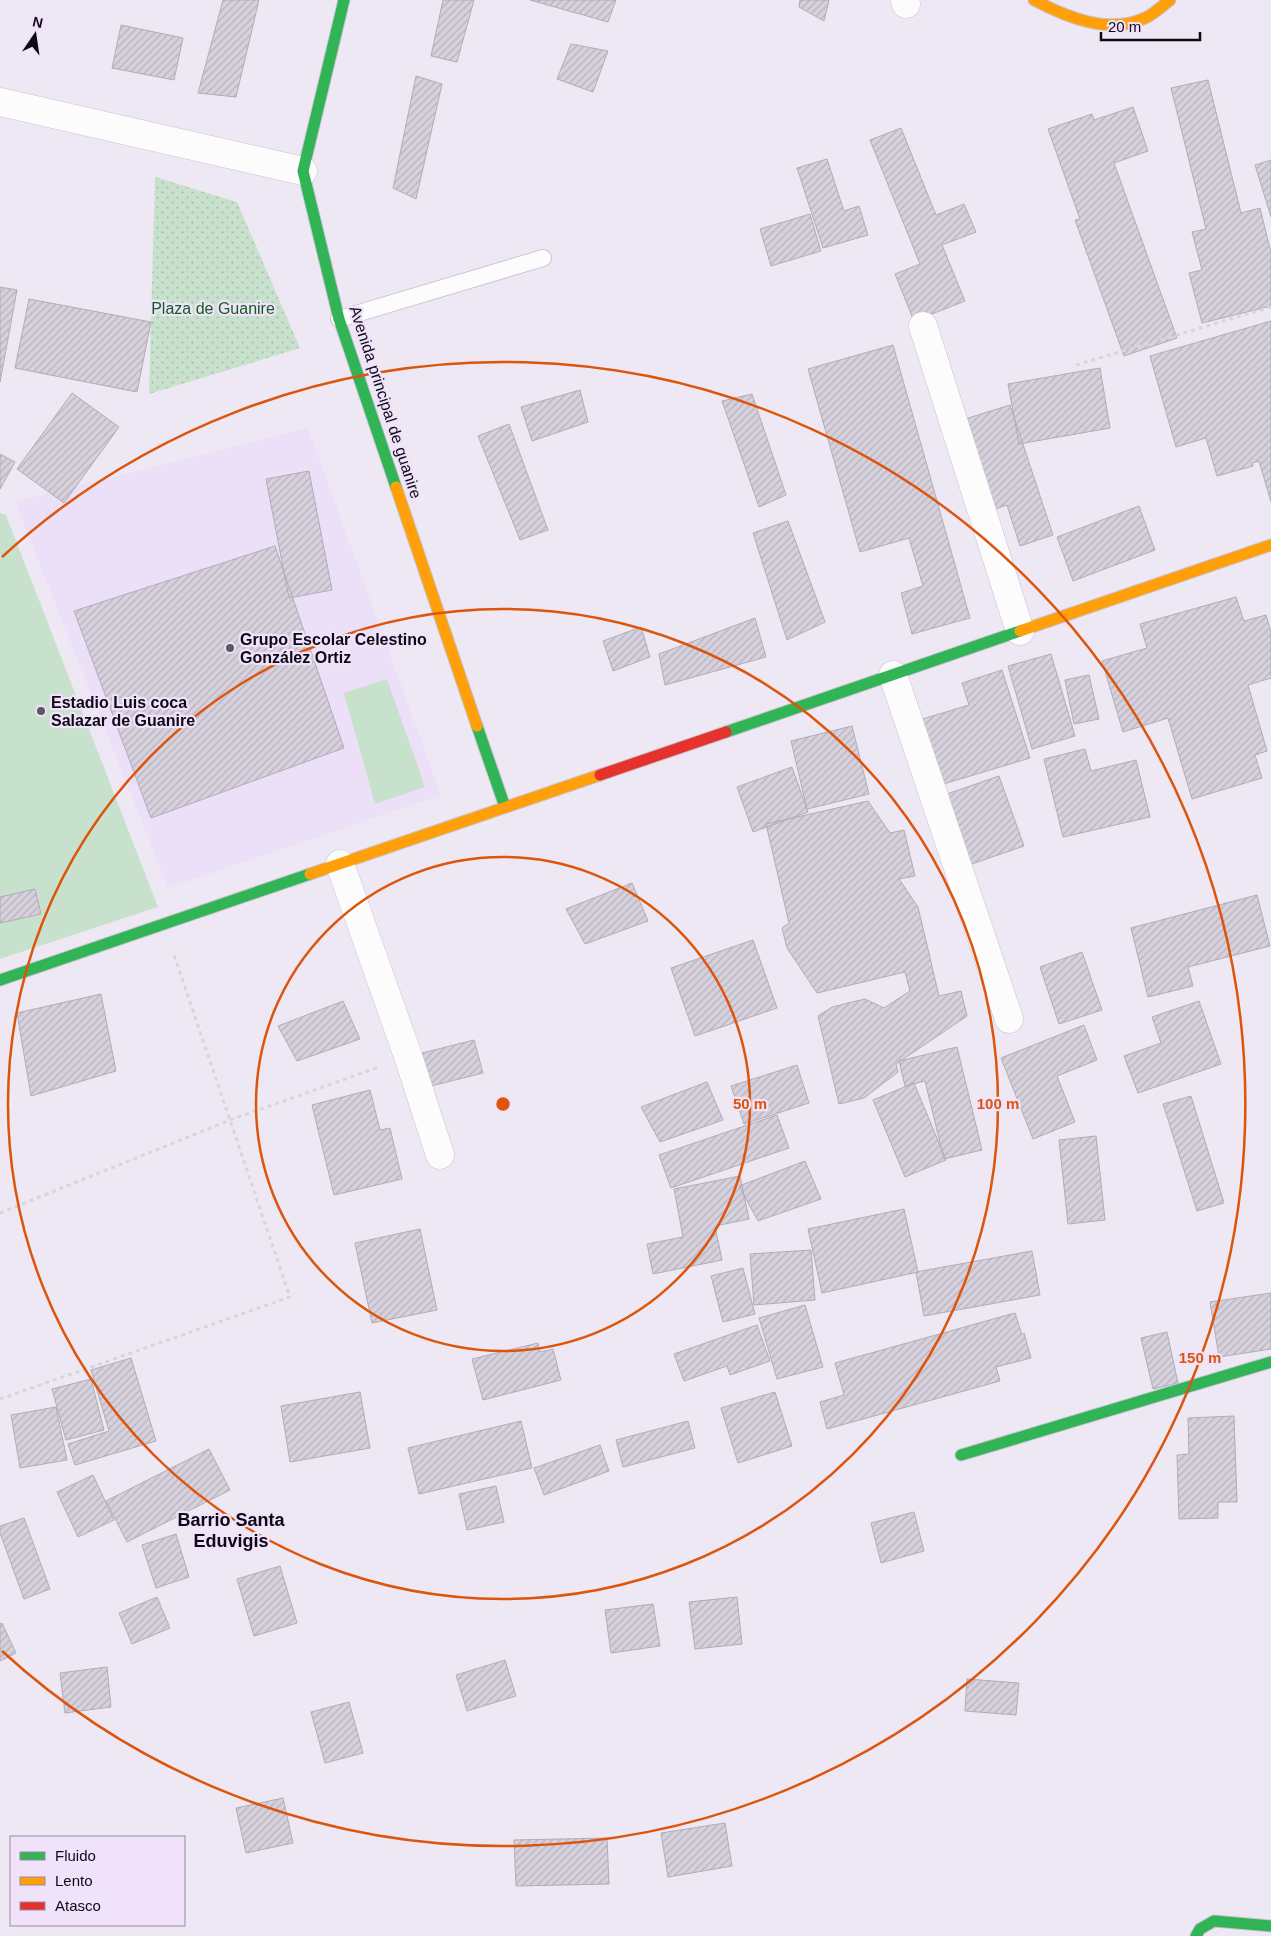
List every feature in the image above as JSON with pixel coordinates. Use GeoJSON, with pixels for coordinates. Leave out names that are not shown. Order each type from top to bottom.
{"type":"FeatureCollection","features":[{"type":"Feature","properties":{"kind":"street","name":"Avenida principal de guanire"},"geometry":{"type":"LineString","coordinates":[[344,0],[303,171],[340,319],[505,807]]}},
{"type":"Feature","properties":{"kind":"street"},"geometry":{"type":"LineString","coordinates":[[1034,0],[1047,7],[1088,22],[1116,26],[1145,18],[1170,0]]}},
{"type":"Feature","properties":{"kind":"street"},"geometry":{"type":"LineString","coordinates":[[0,102],[303,171]]}},
{"type":"Feature","properties":{"kind":"street"},"geometry":{"type":"LineString","coordinates":[[923,326],[1020,631]]}},
{"type":"Feature","properties":{"kind":"street"},"geometry":{"type":"LineString","coordinates":[[0,980],[1271,545]]}},
{"type":"Feature","properties":{"kind":"street"},"geometry":{"type":"LineString","coordinates":[[893,674],[1009,1019]]}},
{"type":"Feature","properties":{"kind":"street"},"geometry":{"type":"LineString","coordinates":[[340,864],[408,1056],[440,1155]]}},
{"type":"Feature","properties":{"kind":"street"},"geometry":{"type":"LineString","coordinates":[[961,1455],[1271,1362]]}},
{"type":"Feature","properties":{"kind":"street"},"geometry":{"type":"LineString","coordinates":[[1196,1936],[1200,1929],[1214,1920],[1271,1926]]}},
{"type":"Feature","properties":{"kind":"lane"},"geometry":{"type":"LineString","coordinates":[[340,319],[543,258]]}},
{"type":"Feature","properties":{"kind":"path"},"geometry":{"type":"LineString","coordinates":[[1076,365],[1271,307]]}},
{"type":"Feature","properties":{"kind":"path"},"geometry":{"type":"LineString","coordinates":[[0,1399],[290,1297],[163,924]]}},
{"type":"Feature","properties":{"kind":"path"},"geometry":{"type":"LineString","coordinates":[[0,1213],[230,1120],[408,1056]]}},
{"type":"Feature","properties":{"kind":"shaded area","name":"Grupo Escolar Celestino González Ortiz"},"geometry":{"type":"Polygon","coordinates":[[[308,428],[441,795],[168,888],[15,502],[308,428]]]}},
{"type":"Feature","properties":{"kind":"green space","name":"Plaza de Guanire"},"geometry":{"type":"Polygon","coordinates":[[[155,177],[237,202],[300,348],[149,394],[155,177]]]}},
{"type":"Feature","properties":{"kind":"green space","name":"Estadio Luis coca Salazar de Guanire"},"geometry":{"type":"Polygon","coordinates":[[[0,513],[6,515],[158,907],[0,959],[0,513]]]}},
{"type":"Feature","properties":{"kind":"green space"},"geometry":{"type":"Polygon","coordinates":[[[387,679],[425,787],[375,804],[344,693],[387,679]]]}},
{"type":"Feature","properties":{"kind":"building"},"geometry":{"type":"Polygon","coordinates":[[[223,0],[259,0],[236,97],[198,93],[223,0]]]}},
{"type":"Feature","properties":{"kind":"building"},"geometry":{"type":"Polygon","coordinates":[[[443,0],[474,0],[457,62],[431,56],[443,0]]]}},
{"type":"Feature","properties":{"kind":"building"},"geometry":{"type":"Polygon","coordinates":[[[530,0],[616,0],[608,22],[530,0]]]}},
{"type":"Feature","properties":{"kind":"building"},"geometry":{"type":"Polygon","coordinates":[[[800,0],[829,0],[824,21],[799,7],[800,0]]]}},
{"type":"Feature","properties":{"kind":"building"},"geometry":{"type":"Polygon","coordinates":[[[121,25],[183,38],[174,80],[112,68],[121,25]]]}},
{"type":"Feature","properties":{"kind":"building"},"geometry":{"type":"Polygon","coordinates":[[[571,44],[608,51],[593,92],[557,79],[571,44]]]}},
{"type":"Feature","properties":{"kind":"building"},"geometry":{"type":"Polygon","coordinates":[[[416,76],[442,84],[416,199],[393,188],[416,76]]]}},
{"type":"Feature","properties":{"kind":"building"},"geometry":{"type":"Polygon","coordinates":[[[1208,80],[1241,213],[1260,208],[1271,253],[1271,306],[1202,323],[1189,273],[1202,270],[1192,232],[1206,229],[1171,88],[1208,80]]]}},
{"type":"Feature","properties":{"kind":"building"},"geometry":{"type":"Polygon","coordinates":[[[1133,107],[1148,151],[1114,163],[1177,338],[1124,356],[1075,220],[1080,219],[1048,129],[1092,114],[1094,120],[1133,107]]]}},
{"type":"Feature","properties":{"kind":"building"},"geometry":{"type":"Polygon","coordinates":[[[901,128],[936,215],[964,204],[976,232],[942,245],[965,301],[914,321],[895,274],[920,264],[870,140],[901,128]]]}},
{"type":"Feature","properties":{"kind":"building"},"geometry":{"type":"Polygon","coordinates":[[[827,159],[844,211],[859,206],[868,235],[823,248],[797,168],[827,159]]]}},
{"type":"Feature","properties":{"kind":"building"},"geometry":{"type":"Polygon","coordinates":[[[1271,160],[1271,217],[1255,165],[1271,160]]]}},
{"type":"Feature","properties":{"kind":"building"},"geometry":{"type":"Polygon","coordinates":[[[810,214],[821,251],[771,266],[760,229],[810,214]]]}},
{"type":"Feature","properties":{"kind":"building"},"geometry":{"type":"Polygon","coordinates":[[[0,287],[17,290],[0,382],[0,287]]]}},
{"type":"Feature","properties":{"kind":"building"},"geometry":{"type":"Polygon","coordinates":[[[29,299],[151,322],[137,392],[15,368],[29,299]]]}},
{"type":"Feature","properties":{"kind":"building"},"geometry":{"type":"Polygon","coordinates":[[[1271,321],[1271,502],[1259,461],[1252,463],[1253,466],[1217,476],[1206,438],[1176,447],[1150,356],[1271,321]]]}},
{"type":"Feature","properties":{"kind":"building"},"geometry":{"type":"Polygon","coordinates":[[[893,345],[970,618],[912,634],[901,593],[923,586],[909,538],[860,552],[808,369],[893,345]]]}},
{"type":"Feature","properties":{"kind":"building"},"geometry":{"type":"Polygon","coordinates":[[[1100,368],[1110,428],[1019,444],[1008,384],[1100,368]]]}},
{"type":"Feature","properties":{"kind":"building"},"geometry":{"type":"Polygon","coordinates":[[[580,390],[588,422],[532,441],[521,407],[580,390]]]}},
{"type":"Feature","properties":{"kind":"building"},"geometry":{"type":"Polygon","coordinates":[[[72,393],[119,427],[64,503],[17,469],[72,393]]]}},
{"type":"Feature","properties":{"kind":"building"},"geometry":{"type":"Polygon","coordinates":[[[752,394],[786,495],[759,507],[722,401],[752,394]]]}},
{"type":"Feature","properties":{"kind":"building"},"geometry":{"type":"Polygon","coordinates":[[[1010,405],[1053,535],[1020,546],[1007,505],[995,509],[965,419],[1010,405]]]}},
{"type":"Feature","properties":{"kind":"building"},"geometry":{"type":"Polygon","coordinates":[[[509,424],[548,530],[520,540],[478,436],[509,424]]]}},
{"type":"Feature","properties":{"kind":"building"},"geometry":{"type":"Polygon","coordinates":[[[0,454],[15,462],[0,489],[0,454]]]}},
{"type":"Feature","properties":{"kind":"building"},"geometry":{"type":"Polygon","coordinates":[[[309,471],[332,590],[289,598],[266,479],[309,471]]]}},
{"type":"Feature","properties":{"kind":"building"},"geometry":{"type":"Polygon","coordinates":[[[1139,506],[1155,550],[1073,581],[1057,537],[1139,506]]]}},
{"type":"Feature","properties":{"kind":"building"},"geometry":{"type":"Polygon","coordinates":[[[788,521],[825,622],[787,640],[753,533],[788,521]]]}},
{"type":"Feature","properties":{"kind":"building"},"geometry":{"type":"Polygon","coordinates":[[[275,546],[344,748],[151,818],[74,611],[275,546]]]}},
{"type":"Feature","properties":{"kind":"building"},"geometry":{"type":"Polygon","coordinates":[[[1236,597],[1244,621],[1266,615],[1271,632],[1271,678],[1248,685],[1267,751],[1255,755],[1262,778],[1192,799],[1168,718],[1123,732],[1102,661],[1147,648],[1140,624],[1236,597]]]}},
{"type":"Feature","properties":{"kind":"building"},"geometry":{"type":"Polygon","coordinates":[[[755,618],[766,657],[665,685],[659,654],[755,618]]]}},
{"type":"Feature","properties":{"kind":"building"},"geometry":{"type":"Polygon","coordinates":[[[641,627],[650,657],[613,671],[603,641],[641,627]]]}},
{"type":"Feature","properties":{"kind":"building"},"geometry":{"type":"Polygon","coordinates":[[[1051,654],[1075,736],[1032,749],[1008,666],[1051,654]]]}},
{"type":"Feature","properties":{"kind":"building"},"geometry":{"type":"Polygon","coordinates":[[[1002,670],[1030,758],[937,786],[916,721],[969,705],[962,683],[1002,670]]]}},
{"type":"Feature","properties":{"kind":"building"},"geometry":{"type":"Polygon","coordinates":[[[1089,675],[1099,719],[1074,724],[1065,680],[1089,675]]]}},
{"type":"Feature","properties":{"kind":"building"},"geometry":{"type":"Polygon","coordinates":[[[852,726],[869,794],[807,809],[791,741],[852,726]]]}},
{"type":"Feature","properties":{"kind":"building"},"geometry":{"type":"Polygon","coordinates":[[[1085,749],[1091,771],[1136,760],[1150,817],[1063,837],[1044,759],[1085,749]]]}},
{"type":"Feature","properties":{"kind":"building"},"geometry":{"type":"Polygon","coordinates":[[[792,767],[808,812],[753,832],[737,787],[792,767]]]}},
{"type":"Feature","properties":{"kind":"building"},"geometry":{"type":"Polygon","coordinates":[[[999,776],[1024,846],[963,867],[938,797],[999,776]]]}},
{"type":"Feature","properties":{"kind":"building"},"geometry":{"type":"Polygon","coordinates":[[[868,801],[890,833],[904,830],[915,876],[899,879],[918,907],[939,996],[961,991],[967,1016],[896,1064],[898,1072],[864,1098],[839,1104],[818,1016],[832,1007],[865,999],[884,1008],[910,991],[905,972],[817,993],[787,948],[782,928],[789,923],[766,824],[868,801]]]}},
{"type":"Feature","properties":{"kind":"building"},"geometry":{"type":"Polygon","coordinates":[[[632,883],[648,921],[585,944],[566,909],[632,883]]]}},
{"type":"Feature","properties":{"kind":"building"},"geometry":{"type":"Polygon","coordinates":[[[35,889],[41,914],[0,923],[0,897],[35,889]]]}},
{"type":"Feature","properties":{"kind":"building"},"geometry":{"type":"Polygon","coordinates":[[[1257,895],[1270,946],[1188,967],[1193,986],[1148,997],[1131,928],[1257,895]]]}},
{"type":"Feature","properties":{"kind":"building"},"geometry":{"type":"Polygon","coordinates":[[[753,940],[777,1008],[695,1036],[671,968],[753,940]]]}},
{"type":"Feature","properties":{"kind":"building"},"geometry":{"type":"Polygon","coordinates":[[[1082,952],[1102,1010],[1059,1024],[1040,967],[1082,952]]]}},
{"type":"Feature","properties":{"kind":"building"},"geometry":{"type":"Polygon","coordinates":[[[101,994],[116,1071],[31,1096],[17,1013],[101,994]]]}},
{"type":"Feature","properties":{"kind":"building"},"geometry":{"type":"Polygon","coordinates":[[[343,1001],[360,1039],[297,1061],[278,1026],[343,1001]]]}},
{"type":"Feature","properties":{"kind":"building"},"geometry":{"type":"Polygon","coordinates":[[[1199,1001],[1221,1064],[1138,1093],[1124,1056],[1161,1043],[1152,1017],[1199,1001]]]}},
{"type":"Feature","properties":{"kind":"building"},"geometry":{"type":"Polygon","coordinates":[[[1084,1025],[1097,1060],[1057,1076],[1075,1122],[1033,1139],[1001,1058],[1084,1025]]]}},
{"type":"Feature","properties":{"kind":"building"},"geometry":{"type":"Polygon","coordinates":[[[474,1040],[483,1073],[431,1086],[422,1053],[474,1040]]]}},
{"type":"Feature","properties":{"kind":"building"},"geometry":{"type":"Polygon","coordinates":[[[957,1047],[982,1150],[944,1159],[925,1081],[905,1086],[899,1061],[957,1047]]]}},
{"type":"Feature","properties":{"kind":"building"},"geometry":{"type":"Polygon","coordinates":[[[797,1065],[809,1103],[744,1124],[731,1086],[797,1065]]]}},
{"type":"Feature","properties":{"kind":"building"},"geometry":{"type":"Polygon","coordinates":[[[707,1082],[723,1120],[660,1142],[641,1107],[707,1082]]]}},
{"type":"Feature","properties":{"kind":"building"},"geometry":{"type":"Polygon","coordinates":[[[914,1083],[946,1160],[905,1177],[873,1100],[914,1083]]]}},
{"type":"Feature","properties":{"kind":"building"},"geometry":{"type":"Polygon","coordinates":[[[370,1090],[380,1130],[390,1128],[402,1179],[334,1195],[312,1105],[370,1090]]]}},
{"type":"Feature","properties":{"kind":"building"},"geometry":{"type":"Polygon","coordinates":[[[1191,1096],[1224,1203],[1197,1211],[1163,1104],[1191,1096]]]}},
{"type":"Feature","properties":{"kind":"building"},"geometry":{"type":"Polygon","coordinates":[[[777,1115],[789,1148],[671,1188],[659,1155],[777,1115]]]}},
{"type":"Feature","properties":{"kind":"building"},"geometry":{"type":"Polygon","coordinates":[[[1096,1136],[1105,1220],[1068,1224],[1059,1140],[1096,1136]]]}},
{"type":"Feature","properties":{"kind":"building"},"geometry":{"type":"Polygon","coordinates":[[[805,1161],[821,1199],[758,1221],[739,1186],[805,1161]]]}},
{"type":"Feature","properties":{"kind":"building"},"geometry":{"type":"Polygon","coordinates":[[[740,1176],[749,1219],[715,1226],[722,1260],[653,1274],[647,1244],[683,1237],[674,1189],[740,1176]]]}},
{"type":"Feature","properties":{"kind":"building"},"geometry":{"type":"Polygon","coordinates":[[[904,1209],[918,1272],[822,1293],[808,1229],[904,1209]]]}},
{"type":"Feature","properties":{"kind":"building"},"geometry":{"type":"Polygon","coordinates":[[[420,1229],[437,1310],[372,1323],[355,1243],[420,1229]]]}},
{"type":"Feature","properties":{"kind":"building"},"geometry":{"type":"Polygon","coordinates":[[[811,1250],[815,1300],[754,1305],[750,1254],[811,1250]]]}},
{"type":"Feature","properties":{"kind":"building"},"geometry":{"type":"Polygon","coordinates":[[[1032,1251],[1040,1295],[924,1316],[916,1272],[1032,1251]]]}},
{"type":"Feature","properties":{"kind":"building"},"geometry":{"type":"Polygon","coordinates":[[[743,1268],[755,1314],[723,1322],[711,1276],[743,1268]]]}},
{"type":"Feature","properties":{"kind":"building"},"geometry":{"type":"Polygon","coordinates":[[[1271,1293],[1271,1349],[1219,1357],[1210,1302],[1271,1293]]]}},
{"type":"Feature","properties":{"kind":"building"},"geometry":{"type":"Polygon","coordinates":[[[805,1305],[823,1367],[777,1379],[759,1318],[805,1305]]]}},
{"type":"Feature","properties":{"kind":"building"},"geometry":{"type":"Polygon","coordinates":[[[1015,1313],[1022,1335],[1024,1333],[1031,1358],[996,1367],[1000,1381],[827,1429],[820,1402],[844,1395],[835,1363],[1015,1313]]]}},
{"type":"Feature","properties":{"kind":"building"},"geometry":{"type":"Polygon","coordinates":[[[757,1325],[770,1361],[730,1375],[727,1366],[684,1381],[674,1354],[757,1325]]]}},
{"type":"Feature","properties":{"kind":"building"},"geometry":{"type":"Polygon","coordinates":[[[1167,1332],[1178,1383],[1153,1389],[1141,1338],[1167,1332]]]}},
{"type":"Feature","properties":{"kind":"building"},"geometry":{"type":"Polygon","coordinates":[[[538,1343],[540,1352],[553,1349],[561,1380],[483,1400],[472,1359],[538,1343]]]}},
{"type":"Feature","properties":{"kind":"building"},"geometry":{"type":"Polygon","coordinates":[[[131,1358],[156,1441],[75,1465],[68,1444],[109,1431],[91,1370],[131,1358]]]}},
{"type":"Feature","properties":{"kind":"building"},"geometry":{"type":"Polygon","coordinates":[[[91,1379],[104,1430],[66,1440],[52,1389],[91,1379]]]}},
{"type":"Feature","properties":{"kind":"building"},"geometry":{"type":"Polygon","coordinates":[[[360,1392],[370,1448],[290,1462],[281,1406],[360,1392]]]}},
{"type":"Feature","properties":{"kind":"building"},"geometry":{"type":"Polygon","coordinates":[[[775,1392],[792,1446],[738,1463],[721,1408],[775,1392]]]}},
{"type":"Feature","properties":{"kind":"building"},"geometry":{"type":"Polygon","coordinates":[[[56,1407],[67,1460],[20,1468],[11,1415],[56,1407]]]}},
{"type":"Feature","properties":{"kind":"building"},"geometry":{"type":"Polygon","coordinates":[[[1234,1416],[1237,1502],[1218,1502],[1218,1518],[1179,1519],[1177,1455],[1189,1454],[1188,1418],[1234,1416]]]}},
{"type":"Feature","properties":{"kind":"building"},"geometry":{"type":"Polygon","coordinates":[[[521,1421],[532,1468],[419,1494],[408,1448],[521,1421]]]}},
{"type":"Feature","properties":{"kind":"building"},"geometry":{"type":"Polygon","coordinates":[[[688,1421],[695,1448],[623,1467],[616,1440],[688,1421]]]}},
{"type":"Feature","properties":{"kind":"building"},"geometry":{"type":"Polygon","coordinates":[[[600,1445],[609,1471],[544,1495],[534,1468],[600,1445]]]}},
{"type":"Feature","properties":{"kind":"building"},"geometry":{"type":"Polygon","coordinates":[[[209,1449],[230,1490],[127,1542],[106,1501],[209,1449]]]}},
{"type":"Feature","properties":{"kind":"building"},"geometry":{"type":"Polygon","coordinates":[[[93,1475],[114,1520],[78,1537],[57,1492],[93,1475]]]}},
{"type":"Feature","properties":{"kind":"building"},"geometry":{"type":"Polygon","coordinates":[[[496,1486],[504,1522],[467,1530],[459,1494],[496,1486]]]}},
{"type":"Feature","properties":{"kind":"building"},"geometry":{"type":"Polygon","coordinates":[[[914,1512],[924,1551],[881,1563],[871,1523],[914,1512]]]}},
{"type":"Feature","properties":{"kind":"building"},"geometry":{"type":"Polygon","coordinates":[[[24,1518],[50,1589],[24,1599],[0,1533],[0,1526],[24,1518]]]}},
{"type":"Feature","properties":{"kind":"building"},"geometry":{"type":"Polygon","coordinates":[[[176,1534],[189,1577],[156,1588],[142,1545],[176,1534]]]}},
{"type":"Feature","properties":{"kind":"building"},"geometry":{"type":"Polygon","coordinates":[[[280,1566],[297,1623],[254,1636],[237,1579],[280,1566]]]}},
{"type":"Feature","properties":{"kind":"building"},"geometry":{"type":"Polygon","coordinates":[[[157,1597],[170,1628],[132,1644],[119,1613],[157,1597]]]}},
{"type":"Feature","properties":{"kind":"building"},"geometry":{"type":"Polygon","coordinates":[[[737,1597],[742,1644],[695,1649],[689,1602],[737,1597]]]}},
{"type":"Feature","properties":{"kind":"building"},"geometry":{"type":"Polygon","coordinates":[[[653,1604],[660,1646],[611,1653],[605,1610],[653,1604]]]}},
{"type":"Feature","properties":{"kind":"building"},"geometry":{"type":"Polygon","coordinates":[[[2,1623],[16,1653],[0,1661],[0,1624],[2,1623]]]}},
{"type":"Feature","properties":{"kind":"building"},"geometry":{"type":"Polygon","coordinates":[[[505,1660],[516,1696],[467,1711],[456,1675],[505,1660]]]}},
{"type":"Feature","properties":{"kind":"building"},"geometry":{"type":"Polygon","coordinates":[[[107,1667],[111,1707],[65,1713],[60,1673],[107,1667]]]}},
{"type":"Feature","properties":{"kind":"building"},"geometry":{"type":"Polygon","coordinates":[[[967,1679],[1019,1683],[1016,1715],[965,1711],[967,1679]]]}},
{"type":"Feature","properties":{"kind":"building"},"geometry":{"type":"Polygon","coordinates":[[[349,1702],[363,1753],[325,1763],[311,1712],[349,1702]]]}},
{"type":"Feature","properties":{"kind":"building"},"geometry":{"type":"Polygon","coordinates":[[[283,1798],[293,1843],[246,1853],[236,1808],[283,1798]]]}},
{"type":"Feature","properties":{"kind":"building"},"geometry":{"type":"Polygon","coordinates":[[[725,1823],[732,1866],[668,1877],[661,1833],[725,1823]]]}},
{"type":"Feature","properties":{"kind":"building"},"geometry":{"type":"Polygon","coordinates":[[[607,1838],[609,1884],[516,1886],[514,1840],[607,1838]]]}},
{"type":"Feature","properties":{"kind":"traffic: fast"},"geometry":{"type":"LineString","coordinates":[[344,0],[303,171],[339,319],[396,487]]}},
{"type":"Feature","properties":{"kind":"traffic: fast"},"geometry":{"type":"LineString","coordinates":[[726,732],[1020,631]]}},
{"type":"Feature","properties":{"kind":"traffic: fast"},"geometry":{"type":"LineString","coordinates":[[477,726],[505,807]]}},
{"type":"Feature","properties":{"kind":"traffic: fast"},"geometry":{"type":"LineString","coordinates":[[0,980],[310,874]]}},
{"type":"Feature","properties":{"kind":"traffic: fast"},"geometry":{"type":"LineString","coordinates":[[961,1455],[1271,1362]]}},
{"type":"Feature","properties":{"kind":"traffic: fast"},"geometry":{"type":"LineString","coordinates":[[1196,1936],[1200,1929],[1214,1921],[1271,1926]]}},
{"type":"Feature","properties":{"kind":"traffic: slow"},"geometry":{"type":"LineString","coordinates":[[1034,0],[1074,18],[1088,22],[1117,25],[1145,18],[1170,0]]}},
{"type":"Feature","properties":{"kind":"traffic: slow"},"geometry":{"type":"LineString","coordinates":[[396,487],[477,726]]}},
{"type":"Feature","properties":{"kind":"traffic: slow"},"geometry":{"type":"LineString","coordinates":[[1020,631],[1271,545]]}},
{"type":"Feature","properties":{"kind":"traffic: slow"},"geometry":{"type":"LineString","coordinates":[[310,874],[600,775]]}},
{"type":"Feature","properties":{"kind":"traffic: jam"},"geometry":{"type":"LineString","coordinates":[[600,775],[726,732]]}},
{"type":"Feature","properties":{"kind":"place","name":"Grupo Escolar Celestino González Ortiz"},"geometry":{"type":"Point","coordinates":[230,648]}},
{"type":"Feature","properties":{"kind":"place","name":"Estadio Luis coca Salazar de Guanire"},"geometry":{"type":"Point","coordinates":[41,711]}},
{"type":"Feature","properties":{"kind":"district","name":"Barrio Santa Eduvigis"},"geometry":{"type":"Point","coordinates":[231,1530]}}]}
